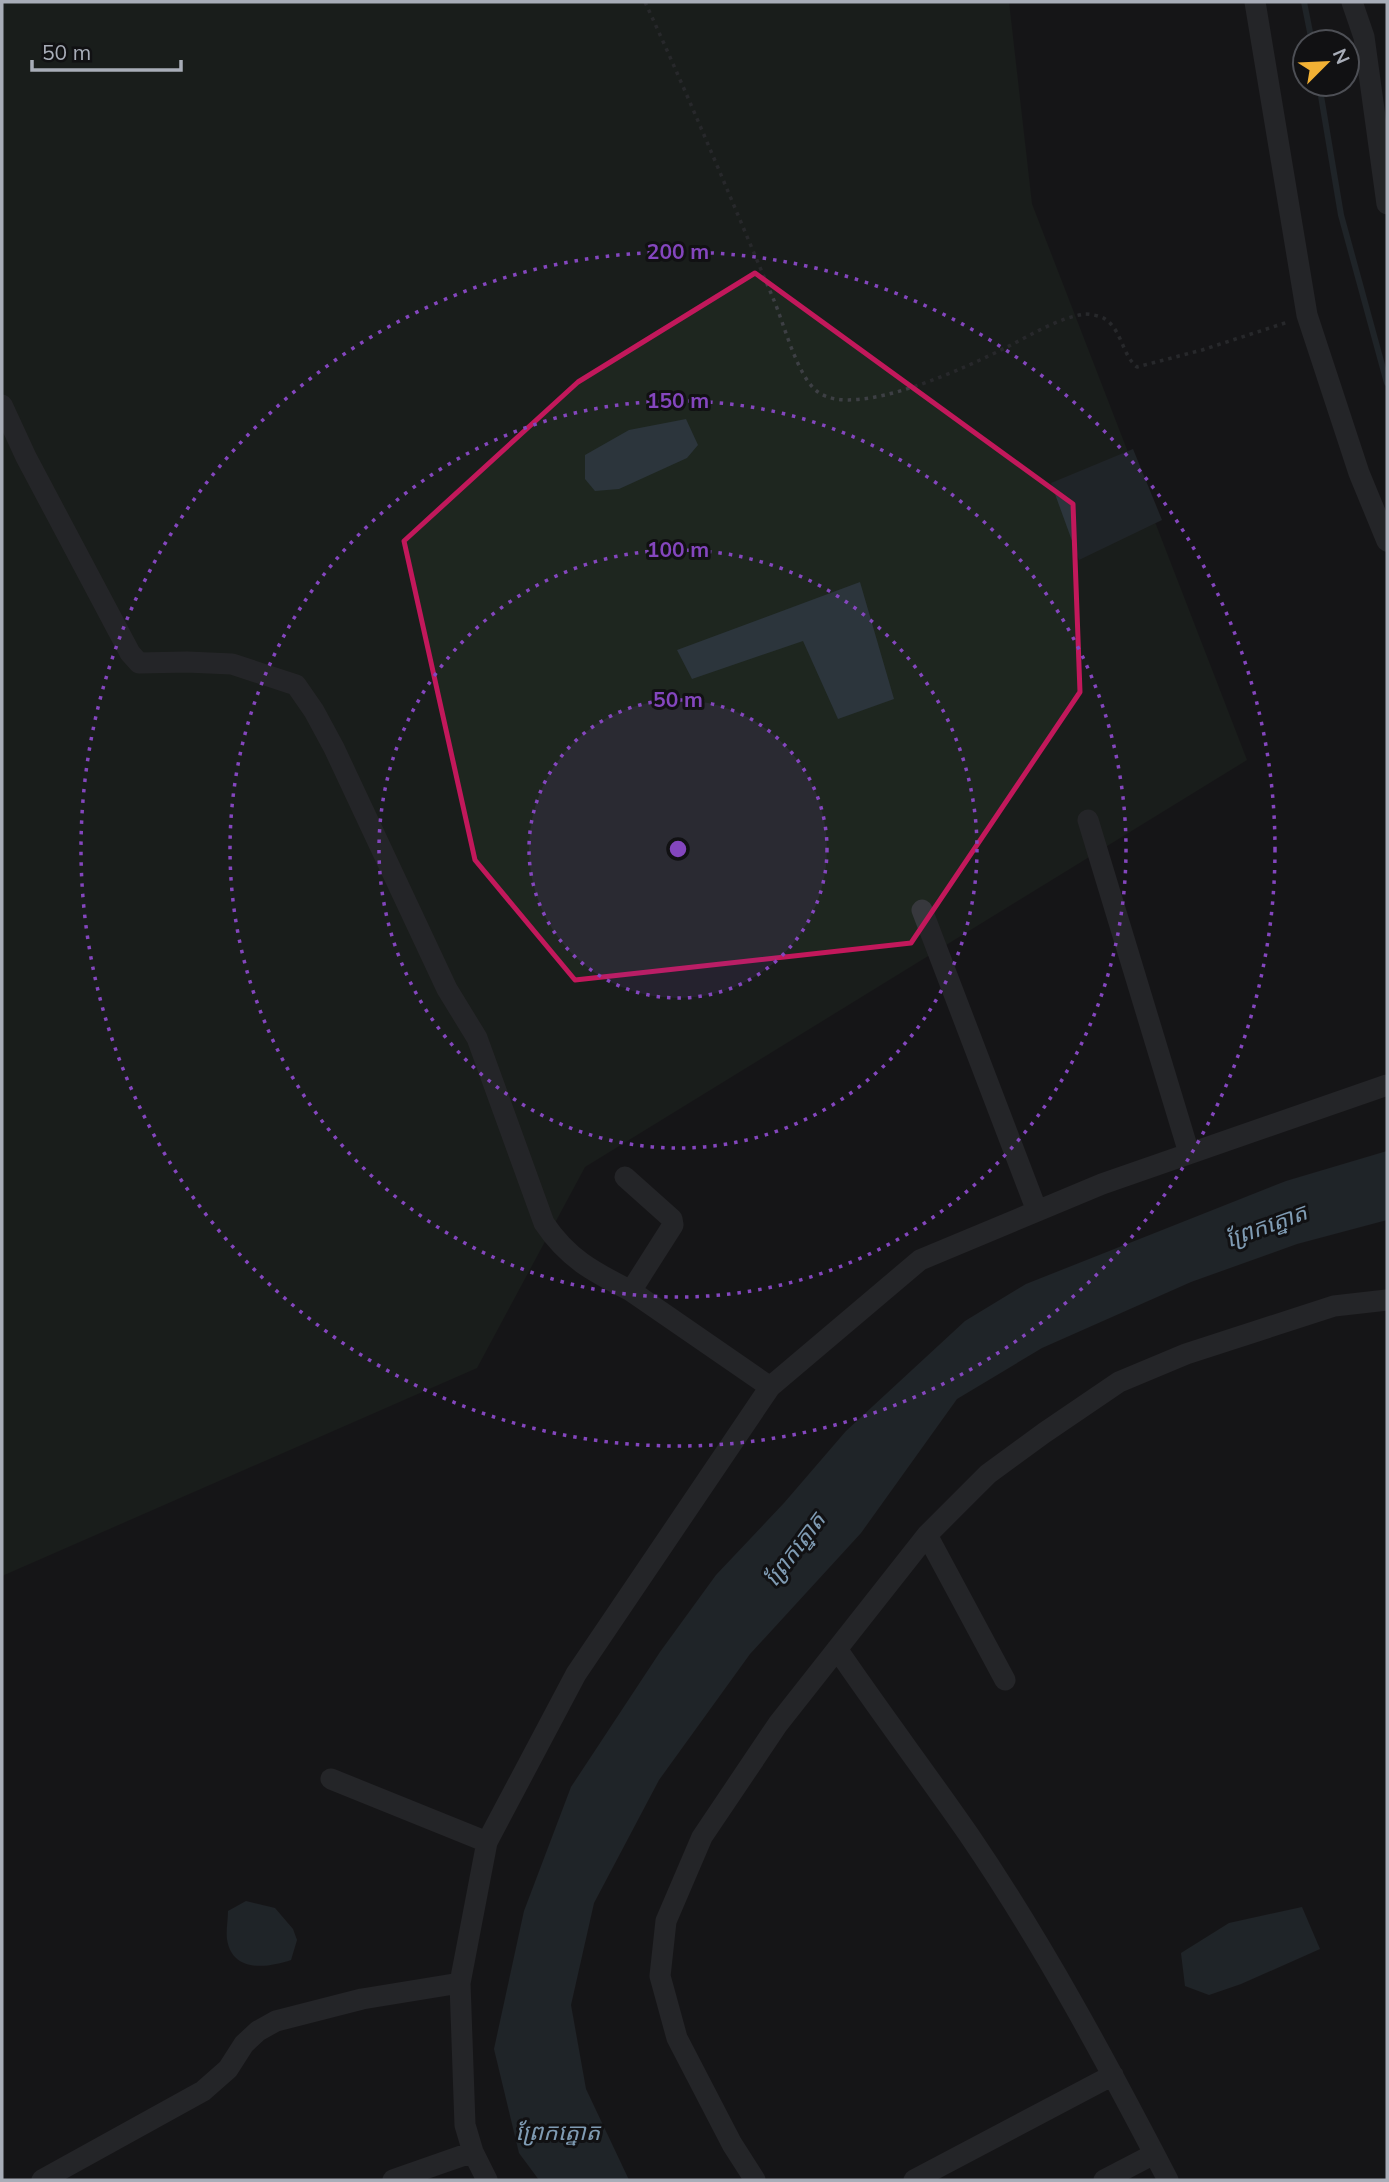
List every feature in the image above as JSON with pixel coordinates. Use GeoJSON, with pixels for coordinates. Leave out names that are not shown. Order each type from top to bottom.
{"type":"FeatureCollection","features":[{"type":"Feature","properties":{"kind":"street"},"geometry":{"type":"LineString","coordinates":[[1255,2],[1307,315],[1359,474],[1387,541]]}},
{"type":"Feature","properties":{"kind":"street"},"geometry":{"type":"LineString","coordinates":[[1352,2],[1364,37],[1387,204]]}},
{"type":"Feature","properties":{"kind":"street"},"geometry":{"type":"LineString","coordinates":[[2,405],[26,457],[130,653],[139,663],[232,664],[296,685],[314,711],[447,989],[477,1038],[544,1223],[558,1244],[588,1269],[631,1291],[771,1387]]}},
{"type":"Feature","properties":{"kind":"street"},"geometry":{"type":"LineString","coordinates":[[1088,820],[1189,1153]]}},
{"type":"Feature","properties":{"kind":"street"},"geometry":{"type":"LineString","coordinates":[[922,910],[1037,1211]]}},
{"type":"Feature","properties":{"kind":"street"},"geometry":{"type":"LineString","coordinates":[[487,2180],[473,2152],[464,2125],[460,1983],[487,1842],[576,1674],[771,1387],[919,1260],[1102,1184],[1387,1084]]}},
{"type":"Feature","properties":{"kind":"street"},"geometry":{"type":"LineString","coordinates":[[625,1177],[672,1219],[673,1225],[631,1291]]}},
{"type":"Feature","properties":{"kind":"street"},"geometry":{"type":"LineString","coordinates":[[755,2180],[732,2144],[677,2038],[660,1976],[666,1921],[702,1837],[778,1724],[927,1535],[988,1474],[1119,1382],[1186,1354],[1334,1306],[1387,1300]]}},
{"type":"Feature","properties":{"kind":"street"},"geometry":{"type":"LineString","coordinates":[[927,1535],[1005,1680]]}},
{"type":"Feature","properties":{"kind":"street"},"geometry":{"type":"LineString","coordinates":[[837,1649],[970,1836],[1031,1933],[1113,2075],[1168,2180]]}},
{"type":"Feature","properties":{"kind":"street"},"geometry":{"type":"LineString","coordinates":[[331,1779],[487,1842]]}},
{"type":"Feature","properties":{"kind":"street"},"geometry":{"type":"LineString","coordinates":[[42,2180],[203,2091],[228,2069],[244,2044],[258,2031],[276,2021],[362,1999],[460,1983]]}},
{"type":"Feature","properties":{"kind":"street"},"geometry":{"type":"LineString","coordinates":[[914,2180],[1113,2075]]}},
{"type":"Feature","properties":{"kind":"street"},"geometry":{"type":"LineString","coordinates":[[393,2180],[473,2152]]}},
{"type":"Feature","properties":{"kind":"street"},"geometry":{"type":"LineString","coordinates":[[1104,2180],[1154,2154]]}},
{"type":"Feature","properties":{"kind":"path"},"geometry":{"type":"LineString","coordinates":[[645,2],[773,298],[798,365],[808,383],[819,394],[832,399],[854,401],[877,398],[936,378],[1063,321],[1087,314],[1105,318],[1116,331],[1130,361],[1137,367],[1202,350],[1307,315]]}},
{"type":"Feature","properties":{"kind":"highlighted area"},"geometry":{"type":"Polygon","coordinates":[[[755,273],[1073,504],[1080,692],[911,943],[575,980],[475,860],[404,541],[578,382],[755,273]]]}},
{"type":"Feature","properties":{"kind":"shaded area"},"geometry":{"type":"Polygon","coordinates":[[[2,2],[1009,2],[1032,204],[1247,760],[585,1167],[477,1368],[2,1576],[2,2]]]}},
{"type":"Feature","properties":{"kind":"water"},"geometry":{"type":"Polygon","coordinates":[[[686,419],[698,445],[687,458],[619,489],[595,491],[585,479],[585,455],[629,430],[686,419]]]}},
{"type":"Feature","properties":{"kind":"water"},"geometry":{"type":"Polygon","coordinates":[[[1133,449],[1162,520],[1079,560],[1051,483],[1133,449]]]}},
{"type":"Feature","properties":{"kind":"water"},"geometry":{"type":"Polygon","coordinates":[[[860,582],[894,699],[838,719],[803,641],[692,679],[677,650],[860,582]]]}},
{"type":"Feature","properties":{"kind":"water","name":"ព្រែកត្នោត"},"geometry":{"type":"Polygon","coordinates":[[[1387,1151],[1387,1220],[1297,1244],[1191,1282],[1042,1348],[957,1399],[861,1533],[750,1654],[659,1780],[594,1903],[571,2005],[586,2089],[629,2180],[539,2180],[519,2153],[494,2049],[524,1911],[571,1787],[660,1652],[716,1575],[784,1503],[846,1431],[965,1321],[1026,1284],[1286,1181],[1387,1151]]]}},
{"type":"Feature","properties":{"kind":"water"},"geometry":{"type":"Polygon","coordinates":[[[246,1901],[275,1908],[293,1929],[297,1940],[291,1960],[262,1966],[243,1963],[236,1958],[227,1939],[228,1911],[246,1901]]]}},
{"type":"Feature","properties":{"kind":"water"},"geometry":{"type":"Polygon","coordinates":[[[1302,1907],[1320,1949],[1209,1995],[1185,1986],[1181,1953],[1229,1923],[1302,1907]]]}},
{"type":"Feature","properties":{"kind":"waterway"},"geometry":{"type":"LineString","coordinates":[[1304,2],[1309,28]]}},
{"type":"Feature","properties":{"kind":"waterway"},"geometry":{"type":"LineString","coordinates":[[1321,98],[1341,215],[1387,383]]}}]}
